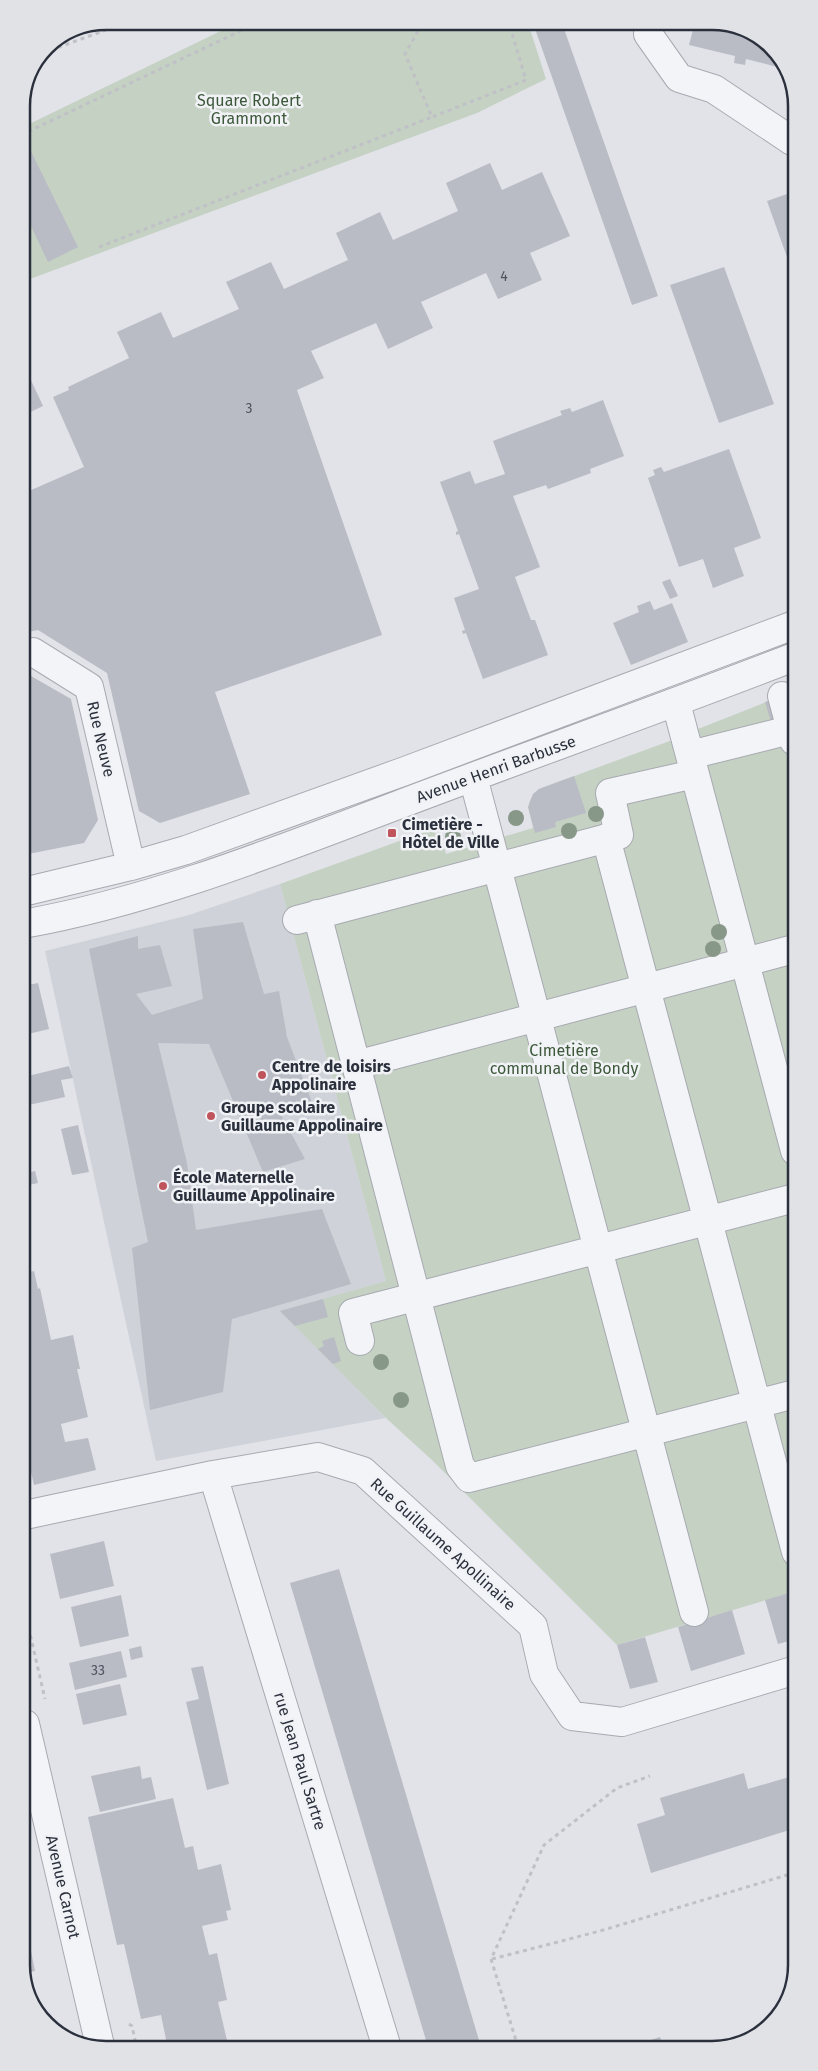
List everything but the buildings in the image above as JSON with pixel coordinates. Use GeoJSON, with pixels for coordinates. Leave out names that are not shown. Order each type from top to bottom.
{"type":"FeatureCollection","features":[{"type":"Feature","properties":{"kind":"street"},"geometry":{"type":"LineString","coordinates":[[649,30],[648,34],[679,78],[714,89],[788,138]]}},
{"type":"Feature","properties":{"kind":"street","name":"Avenue Henri Barbusse"},"geometry":{"type":"LineString","coordinates":[[30,890],[131,866],[194,846],[414,767],[788,627]]}},
{"type":"Feature","properties":{"kind":"street","name":"Rue Neuve"},"geometry":{"type":"LineString","coordinates":[[30,653],[33,652],[89,687],[131,866]]}},
{"type":"Feature","properties":{"kind":"street","name":"Avenue Henri Barbusse"},"geometry":{"type":"LineString","coordinates":[[30,922],[132,899],[344,826],[788,660]]}},
{"type":"Feature","properties":{"kind":"street"},"geometry":{"type":"LineString","coordinates":[[782,696],[788,716]]}},
{"type":"Feature","properties":{"kind":"street"},"geometry":{"type":"LineString","coordinates":[[676,702],[788,1126]]}},
{"type":"Feature","properties":{"kind":"street"},"geometry":{"type":"LineString","coordinates":[[788,735],[692,764],[610,793],[619,835],[307,917],[356,1065],[460,1466],[469,1478],[788,1396]]}},
{"type":"Feature","properties":{"kind":"street"},"geometry":{"type":"LineString","coordinates":[[473,778],[694,1612]]}},
{"type":"Feature","properties":{"kind":"street"},"geometry":{"type":"LineString","coordinates":[[606,838],[788,1522]]}},
{"type":"Feature","properties":{"kind":"street"},"geometry":{"type":"LineString","coordinates":[[356,1065],[788,951]]}},
{"type":"Feature","properties":{"kind":"street"},"geometry":{"type":"LineString","coordinates":[[360,1341],[353,1313],[788,1200]]}},
{"type":"Feature","properties":{"kind":"street","name":"Rue Guillaume Apollinaire"},"geometry":{"type":"LineString","coordinates":[[30,1514],[213,1475],[318,1457],[363,1471],[533,1626],[544,1674],[572,1716],[622,1722],[788,1672]]}},
{"type":"Feature","properties":{"kind":"street","name":"rue Jean Paul Sartre"},"geometry":{"type":"LineString","coordinates":[[213,1475],[385,2041]]}},
{"type":"Feature","properties":{"kind":"street","name":"Avenue Carnot"},"geometry":{"type":"LineString","coordinates":[[30,1745],[99,2041]]}},
{"type":"Feature","properties":{"kind":"path"},"geometry":{"type":"LineString","coordinates":[[56,49],[106,30]]}},
{"type":"Feature","properties":{"kind":"path"},"geometry":{"type":"LineString","coordinates":[[30,131],[243,30]]}},
{"type":"Feature","properties":{"kind":"path"},"geometry":{"type":"LineString","coordinates":[[419,30],[405,54],[432,117]]}},
{"type":"Feature","properties":{"kind":"path"},"geometry":{"type":"LineString","coordinates":[[99,247],[526,80],[512,30]]}},
{"type":"Feature","properties":{"kind":"path"},"geometry":{"type":"LineString","coordinates":[[516,2041],[491,1959],[544,1845],[617,1788],[650,1776]]}},
{"type":"Feature","properties":{"kind":"path"},"geometry":{"type":"LineString","coordinates":[[491,1959],[600,1931],[788,1874]]}},
{"type":"Feature","properties":{"kind":"shaded area","name":"Groupe scolaire Guillaume Appolinaire"},"geometry":{"type":"Polygon","coordinates":[[[280,884],[386,1281],[281,1311],[386,1418],[156,1461],[45,951],[189,915],[280,884]]]}},
{"type":"Feature","properties":{"kind":"green space","name":"Square Robert Grammont"},"geometry":{"type":"Polygon","coordinates":[[[223,30],[530,30],[546,79],[477,113],[30,279],[30,124],[223,30]]]}},
{"type":"Feature","properties":{"kind":"green space","name":"Cimetière communal de Bondy"},"geometry":{"type":"Polygon","coordinates":[[[788,693],[788,1593],[617,1645],[280,1311],[386,1281],[280,884],[430,830],[440,835],[446,854],[533,828],[529,803],[539,789],[697,731],[788,693]]]}},
{"type":"Feature","properties":{"kind":"place","name":"Cimetière - Hôtel de Ville"},"geometry":{"type":"Point","coordinates":[392,833]}},
{"type":"Feature","properties":{"kind":"place","name":"Centre de loisirs Appolinaire"},"geometry":{"type":"Point","coordinates":[262,1075]}},
{"type":"Feature","properties":{"kind":"place","name":"Groupe scolaire Guillaume Appolinaire"},"geometry":{"type":"Point","coordinates":[211,1116]}},
{"type":"Feature","properties":{"kind":"place","name":"École Maternelle Guillaume Appolinaire"},"geometry":{"type":"Point","coordinates":[163,1186]}}]}
